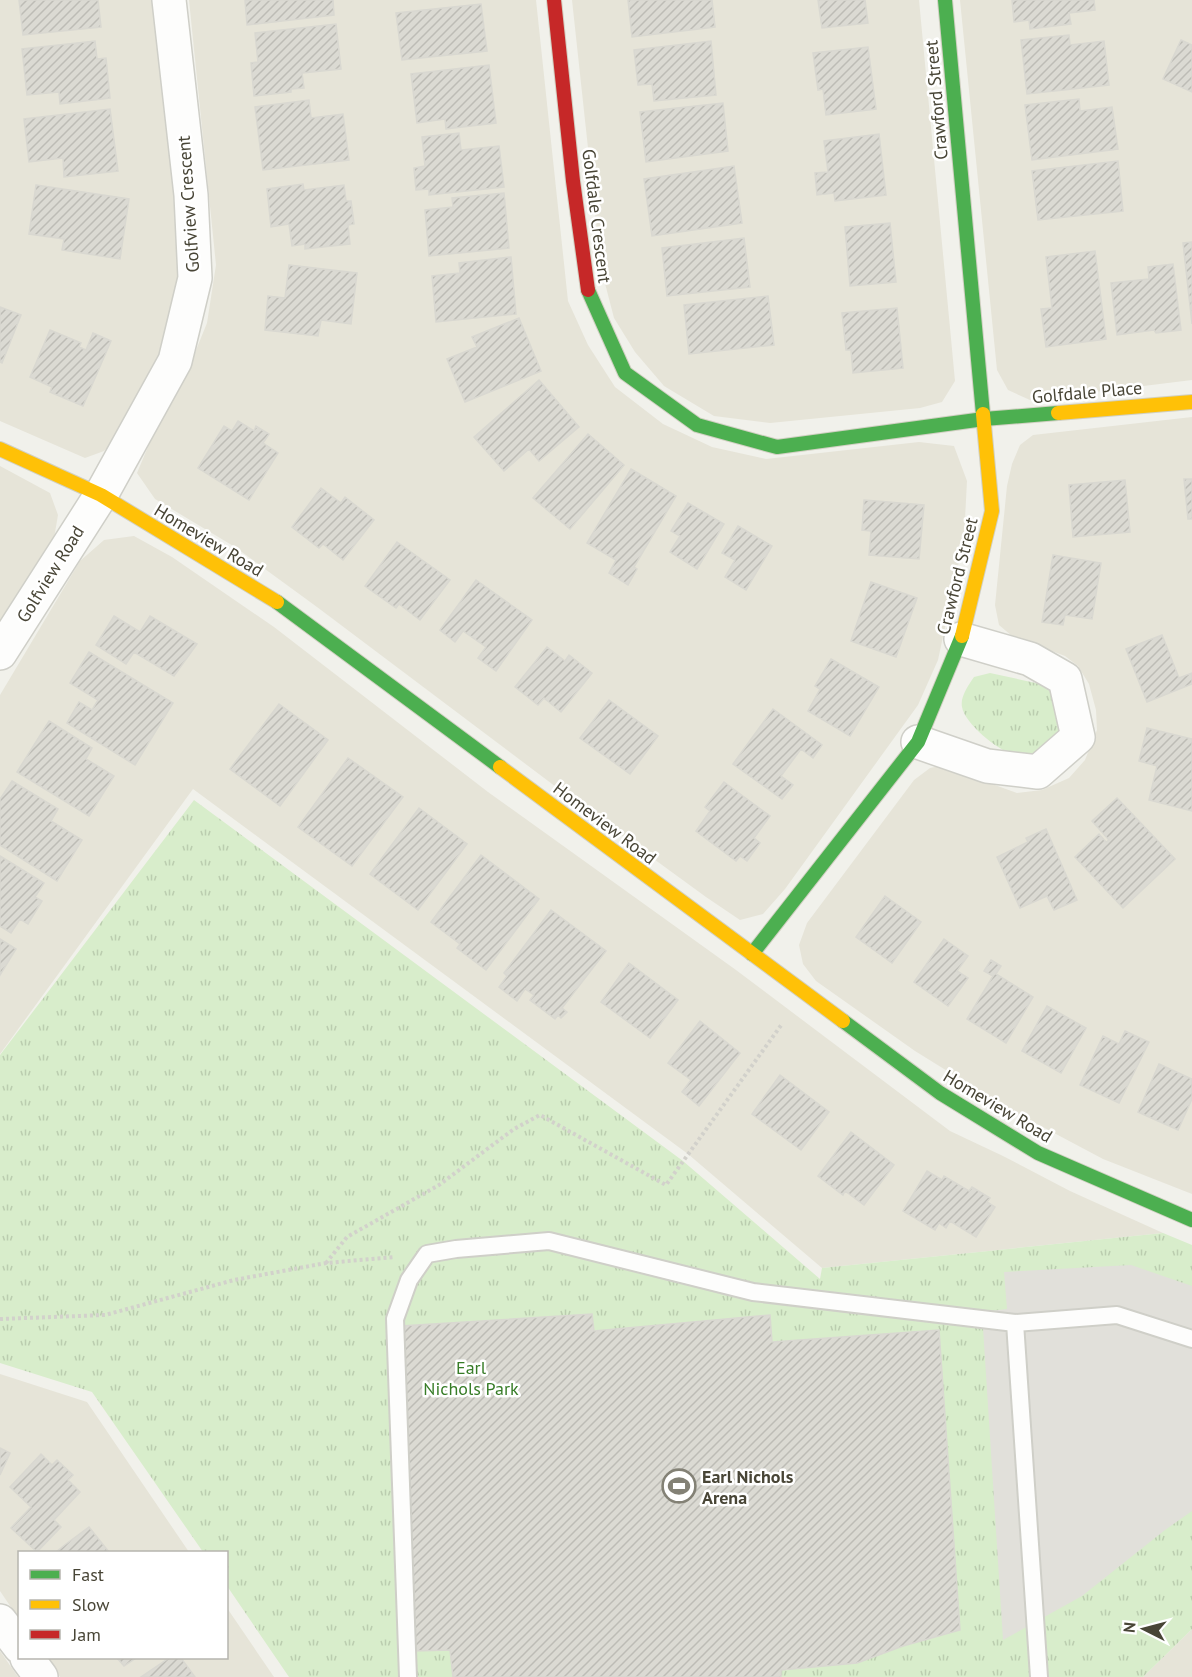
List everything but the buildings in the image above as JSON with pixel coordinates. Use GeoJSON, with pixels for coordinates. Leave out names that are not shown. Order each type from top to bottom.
{"type":"FeatureCollection","features":[{"type":"Feature","properties":{"kind":"street","name":"Golfview Crescent"},"geometry":{"type":"LineString","coordinates":[[101,495],[175,361],[195,278],[191,195],[169,0]]}},
{"type":"Feature","properties":{"kind":"street","name":"Golfdale Crescent"},"geometry":{"type":"LineString","coordinates":[[554,0],[573,181],[589,295],[625,373],[697,425],[777,447],[984,419]]}},
{"type":"Feature","properties":{"kind":"street","name":"Crawford Street"},"geometry":{"type":"LineString","coordinates":[[752,954],[918,742],[961,639],[992,511],[945,0]]}},
{"type":"Feature","properties":{"kind":"street","name":"Golfdale Place"},"geometry":{"type":"LineString","coordinates":[[984,419],[1192,402]]}},
{"type":"Feature","properties":{"kind":"street","name":"Homeview Road"},"geometry":{"type":"LineString","coordinates":[[0,449],[101,495],[278,603],[940,1093],[1038,1153],[1192,1220]]}},
{"type":"Feature","properties":{"kind":"street","name":"Golfview Road"},"geometry":{"type":"LineString","coordinates":[[0,653],[101,495]]}},
{"type":"Feature","properties":{"kind":"street"},"geometry":{"type":"LineString","coordinates":[[918,742],[987,766],[1038,772],[1078,737],[1065,679],[1030,660],[961,639]]}},
{"type":"Feature","properties":{"kind":"street"},"geometry":{"type":"LineString","coordinates":[[0,1621],[18,1644]]}},
{"type":"Feature","properties":{"kind":"street"},"geometry":{"type":"LineString","coordinates":[[28,1659],[41,1677]]}},
{"type":"Feature","properties":{"kind":"lane"},"geometry":{"type":"LineString","coordinates":[[408,1677],[395,1319],[409,1280],[427,1254],[456,1249],[549,1241],[753,1292],[1015,1323],[1117,1315],[1192,1339]]}},
{"type":"Feature","properties":{"kind":"lane"},"geometry":{"type":"LineString","coordinates":[[1015,1323],[1039,1677]]}},
{"type":"Feature","properties":{"kind":"path"},"geometry":{"type":"LineString","coordinates":[[326,1263],[348,1238],[439,1185],[514,1130],[540,1115],[666,1185],[782,1024]]}},
{"type":"Feature","properties":{"kind":"path"},"geometry":{"type":"LineString","coordinates":[[0,1318],[105,1315],[234,1280],[326,1263],[427,1254]]}},
{"type":"Feature","properties":{"kind":"shaded area"},"geometry":{"type":"Polygon","coordinates":[[[0,0],[153,0],[182,239],[178,299],[162,349],[121,433],[104,451],[85,458],[0,421],[0,0]]]}},
{"type":"Feature","properties":{"kind":"shaded area"},"geometry":{"type":"Polygon","coordinates":[[[189,0],[536,0],[568,301],[588,345],[615,387],[663,424],[712,447],[766,459],[919,442],[954,446],[967,481],[964,538],[938,660],[918,705],[785,889],[763,914],[740,920],[706,897],[235,547],[155,499],[137,473],[150,442],[190,365],[207,323],[216,265],[189,0]]]}},
{"type":"Feature","properties":{"kind":"shaded area"},"geometry":{"type":"Polygon","coordinates":[[[572,0],[919,0],[955,381],[942,402],[920,408],[770,423],[714,416],[664,386],[635,352],[614,318],[601,268],[572,0]]]}},
{"type":"Feature","properties":{"kind":"shaded area"},"geometry":{"type":"Polygon","coordinates":[[[960,0],[1192,0],[1192,380],[1030,400],[1008,390],[997,370],[960,0]]]}},
{"type":"Feature","properties":{"kind":"shaded area"},"geometry":{"type":"Polygon","coordinates":[[[1192,417],[1192,1194],[1103,1159],[1007,1108],[915,1051],[816,981],[803,964],[799,945],[807,923],[914,780],[930,768],[949,764],[971,770],[992,784],[1017,793],[1042,790],[1069,778],[1085,760],[1097,730],[1096,710],[1089,684],[1078,666],[1065,656],[1012,636],[999,625],[995,605],[1007,486],[1012,464],[1020,445],[1033,435],[1192,417]]]}},
{"type":"Feature","properties":{"kind":"shaded area"},"geometry":{"type":"Polygon","coordinates":[[[0,466],[50,493],[58,515],[53,544],[0,631],[0,466]]]}},
{"type":"Feature","properties":{"kind":"shaded area"},"geometry":{"type":"Polygon","coordinates":[[[134,536],[172,557],[274,627],[488,792],[736,970],[950,1131],[1070,1191],[1163,1233],[822,1268],[688,1154],[193,789],[0,1054],[0,695],[80,561],[104,540],[134,536]]]}},
{"type":"Feature","properties":{"kind":"shaded area"},"geometry":{"type":"Polygon","coordinates":[[[1131,1265],[1192,1286],[1192,1511],[1082,1596],[1003,1640],[982,1312],[1007,1309],[1004,1272],[1131,1265]]]}},
{"type":"Feature","properties":{"kind":"shaded area"},"geometry":{"type":"Polygon","coordinates":[[[0,1374],[87,1402],[188,1551],[18,1551],[18,1618],[0,1591],[0,1374]]]}},
{"type":"Feature","properties":{"kind":"shaded area"},"geometry":{"type":"Polygon","coordinates":[[[228,1609],[274,1677],[60,1677],[48,1659],[228,1659],[228,1609]]]}},
{"type":"Feature","properties":{"kind":"shaded area"},"geometry":{"type":"Polygon","coordinates":[[[1192,1629],[1192,1677],[1143,1677],[1192,1629]]]}},
{"type":"Feature","properties":{"kind":"shaded area"},"geometry":{"type":"Polygon","coordinates":[[[0,1651],[18,1677],[0,1677],[0,1651]]]}},
{"type":"Feature","properties":{"kind":"green space"},"geometry":{"type":"Polygon","coordinates":[[[990,673],[1045,685],[1056,698],[1060,733],[1032,757],[1013,755],[999,747],[975,728],[964,714],[962,699],[969,684],[974,677],[990,673]]]}},
{"type":"Feature","properties":{"kind":"green space","name":"Earl Nichols Park"},"geometry":{"type":"Polygon","coordinates":[[[194,800],[683,1161],[820,1279],[822,1268],[1163,1233],[1192,1245],[1192,1629],[1143,1677],[289,1677],[228,1587],[228,1551],[202,1551],[92,1392],[0,1363],[0,1055],[194,800]]]}},
{"type":"Feature","properties":{"kind":"traffic: fast"},"geometry":{"type":"LineString","coordinates":[[945,0],[983,414]]}},
{"type":"Feature","properties":{"kind":"traffic: fast"},"geometry":{"type":"LineString","coordinates":[[588,290],[625,373],[697,425],[777,447],[984,419],[1058,413]]}},
{"type":"Feature","properties":{"kind":"traffic: fast"},"geometry":{"type":"LineString","coordinates":[[277,602],[500,767]]}},
{"type":"Feature","properties":{"kind":"traffic: fast"},"geometry":{"type":"LineString","coordinates":[[752,954],[918,742],[962,636]]}},
{"type":"Feature","properties":{"kind":"traffic: fast"},"geometry":{"type":"LineString","coordinates":[[843,1021],[940,1093],[1038,1153],[1192,1220]]}},
{"type":"Feature","properties":{"kind":"traffic: slow"},"geometry":{"type":"LineString","coordinates":[[1058,413],[1192,402]]}},
{"type":"Feature","properties":{"kind":"traffic: slow"},"geometry":{"type":"LineString","coordinates":[[962,636],[992,511],[983,414]]}},
{"type":"Feature","properties":{"kind":"traffic: slow"},"geometry":{"type":"LineString","coordinates":[[0,449],[101,495],[277,602]]}},
{"type":"Feature","properties":{"kind":"traffic: slow"},"geometry":{"type":"LineString","coordinates":[[500,767],[843,1021]]}},
{"type":"Feature","properties":{"kind":"traffic: jam"},"geometry":{"type":"LineString","coordinates":[[554,0],[573,181],[588,290]]}},
{"type":"Feature","properties":{"kind":"place","name":"Earl Nichols Arena"},"geometry":{"type":"Point","coordinates":[679,1486]}}]}
